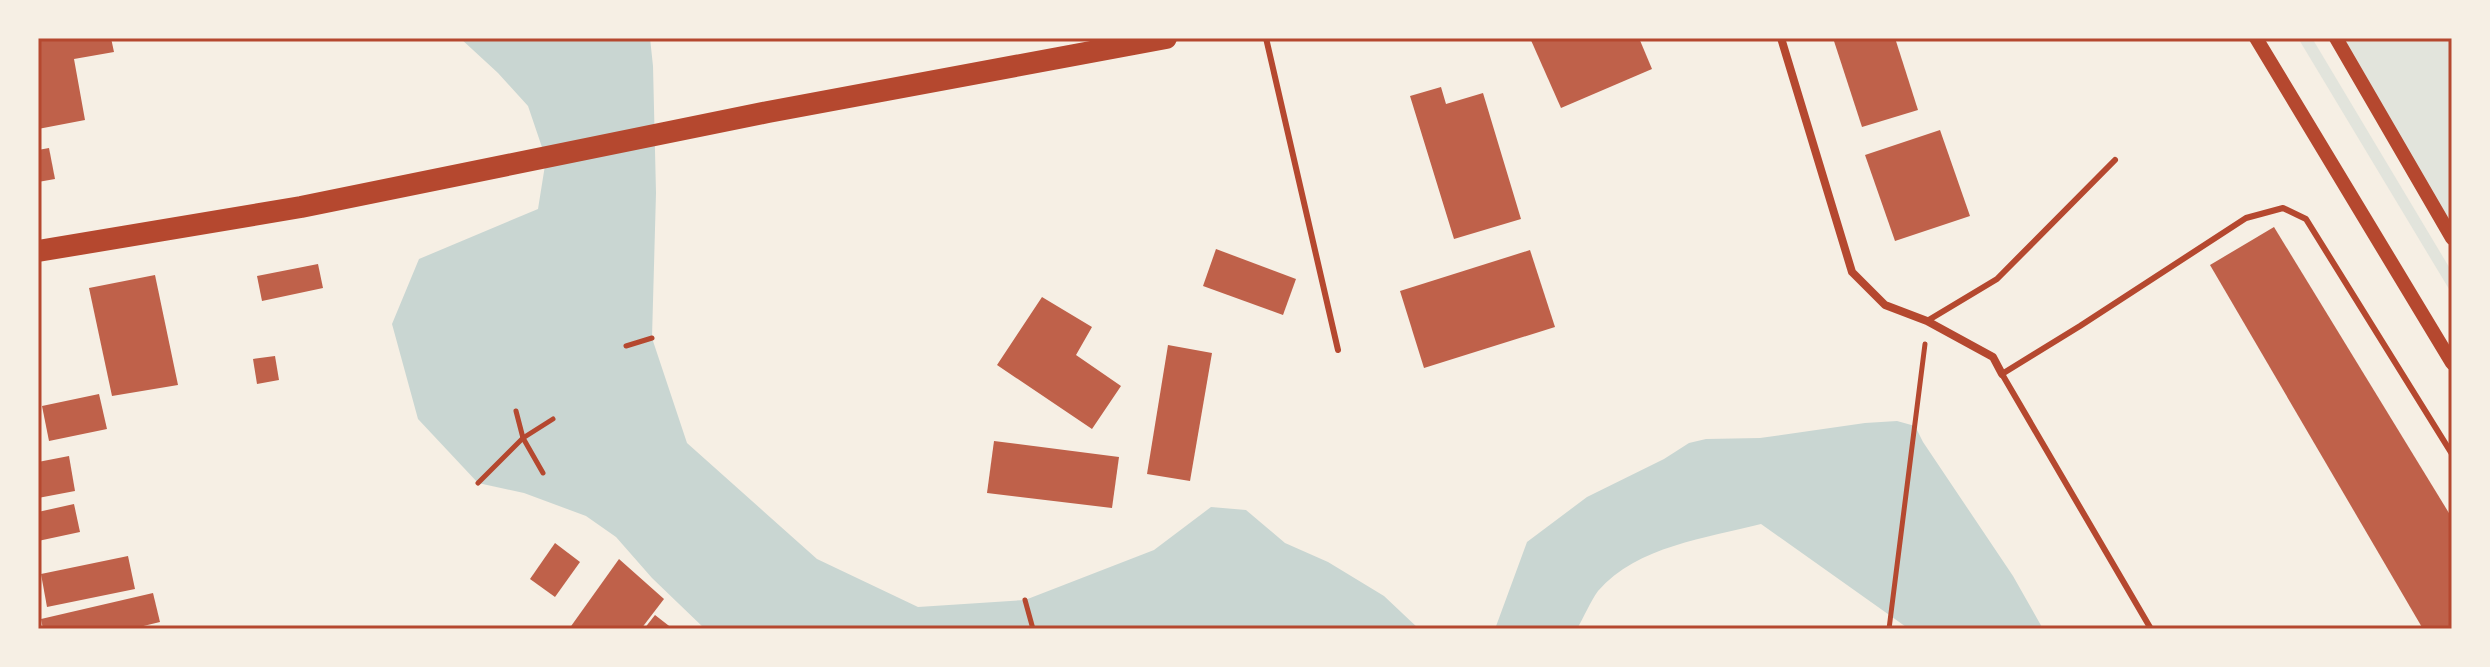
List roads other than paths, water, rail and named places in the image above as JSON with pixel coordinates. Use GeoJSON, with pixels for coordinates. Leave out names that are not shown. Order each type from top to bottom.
{"type":"FeatureCollection","features":[{"type":"Feature","properties":{"kind":"highway"},"geometry":{"type":"LineString","coordinates":[[38,251],[301,207],[768,112],[1166,38]]}},
{"type":"Feature","properties":{"kind":"street"},"geometry":{"type":"LineString","coordinates":[[1781,38],[1852,272],[1885,305],[1927,321],[1993,357],[2002,374]]}},
{"type":"Feature","properties":{"kind":"street"},"geometry":{"type":"LineString","coordinates":[[2256,38],[2452,363]]}},
{"type":"Feature","properties":{"kind":"street"},"geometry":{"type":"LineString","coordinates":[[2336,38],[2452,238]]}},
{"type":"Feature","properties":{"kind":"lane"},"geometry":{"type":"LineString","coordinates":[[1266,38],[1338,350]]}},
{"type":"Feature","properties":{"kind":"lane"},"geometry":{"type":"LineString","coordinates":[[1927,321],[1997,279],[2115,160]]}},
{"type":"Feature","properties":{"kind":"lane"},"geometry":{"type":"LineString","coordinates":[[2151,629],[2002,374],[2246,218],[2283,208],[2306,219],[2452,454]]}}]}
